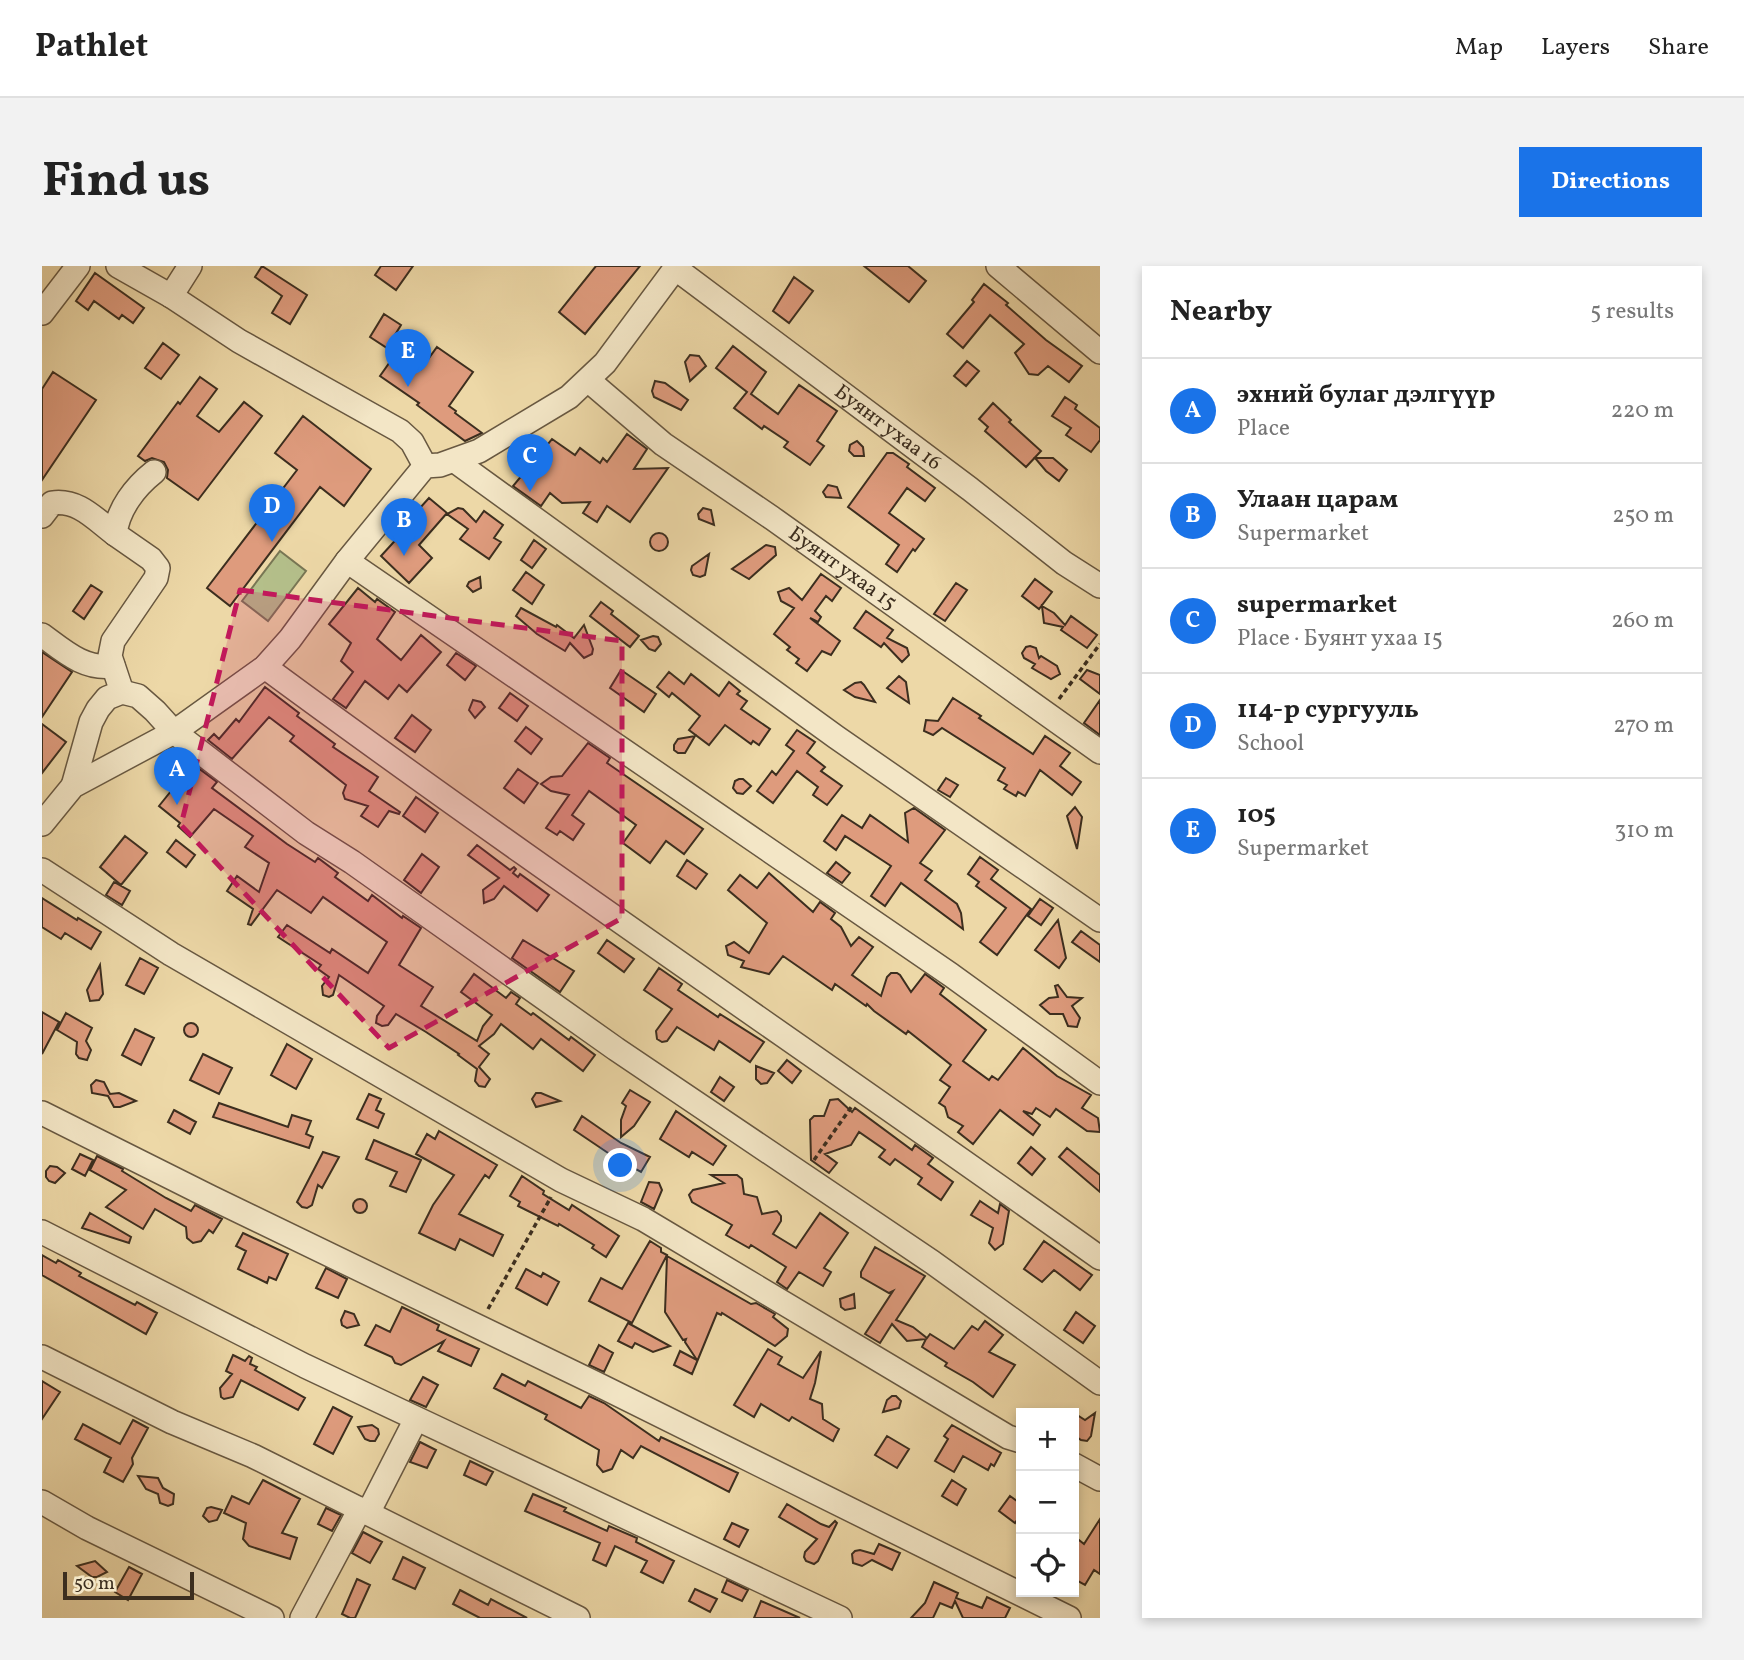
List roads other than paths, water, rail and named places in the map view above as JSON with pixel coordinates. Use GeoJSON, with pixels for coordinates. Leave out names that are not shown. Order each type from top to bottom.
{"type":"FeatureCollection","features":[{"type":"Feature","properties":{"kind":"street"},"geometry":{"type":"LineString","coordinates":[[42,313],[78,266]]}},
{"type":"Feature","properties":{"kind":"street"},"geometry":{"type":"LineString","coordinates":[[118,266],[171,296],[239,341],[400,431],[412,442],[425,466]]}},
{"type":"Feature","properties":{"kind":"street"},"geometry":{"type":"LineString","coordinates":[[171,296],[190,266]]}},
{"type":"Feature","properties":{"kind":"street"},"geometry":{"type":"LineString","coordinates":[[998,266],[1100,352]]}},
{"type":"Feature","properties":{"kind":"street"},"geometry":{"type":"LineString","coordinates":[[73,786],[174,732],[265,667],[290,639],[347,561],[425,466],[455,461],[479,451],[569,397],[605,363],[676,267]]}},
{"type":"Feature","properties":{"kind":"street","name":"Буянт ухаа 16"},"geometry":{"type":"LineString","coordinates":[[676,267],[1064,563],[1100,586]]}},
{"type":"Feature","properties":{"kind":"street","name":"Буянт ухаа 15"},"geometry":{"type":"LineString","coordinates":[[588,380],[663,444],[772,518],[1100,752]]}},
{"type":"Feature","properties":{"kind":"street"},"geometry":{"type":"LineString","coordinates":[[455,461],[836,737],[1100,920]]}},
{"type":"Feature","properties":{"kind":"street"},"geometry":{"type":"LineString","coordinates":[[115,534],[121,510],[142,481],[154,472]]}},
{"type":"Feature","properties":{"kind":"street"},"geometry":{"type":"LineString","coordinates":[[42,516],[52,503],[65,501],[73,504],[151,559],[158,568],[156,578],[113,641],[110,656],[122,692]]}},
{"type":"Feature","properties":{"kind":"street"},"geometry":{"type":"LineString","coordinates":[[347,561],[940,967],[1100,1083]]}},
{"type":"Feature","properties":{"kind":"street"},"geometry":{"type":"LineString","coordinates":[[42,635],[71,657],[97,668],[113,666]]}},
{"type":"Feature","properties":{"kind":"street"},"geometry":{"type":"LineString","coordinates":[[265,667],[411,775],[1100,1258]]}},
{"type":"Feature","properties":{"kind":"street"},"geometry":{"type":"LineString","coordinates":[[42,824],[73,786],[94,716],[107,698],[122,692],[138,696],[155,710],[174,732],[306,834],[352,862],[616,1049],[932,1262],[1100,1383]]}},
{"type":"Feature","properties":{"kind":"street"},"geometry":{"type":"LineString","coordinates":[[42,870],[171,954],[561,1180],[643,1219],[1016,1439]]}},
{"type":"Feature","properties":{"kind":"street"},"geometry":{"type":"LineString","coordinates":[[42,1113],[1069,1618]]}},
{"type":"Feature","properties":{"kind":"street"},"geometry":{"type":"LineString","coordinates":[[42,1232],[305,1366],[840,1618]]}},
{"type":"Feature","properties":{"kind":"street"},"geometry":{"type":"LineString","coordinates":[[42,1357],[172,1422],[253,1456],[578,1618]]}},
{"type":"Feature","properties":{"kind":"street"},"geometry":{"type":"LineString","coordinates":[[302,1618],[416,1419]]}},
{"type":"Feature","properties":{"kind":"street"},"geometry":{"type":"LineString","coordinates":[[1079,1468],[1100,1479]]}},
{"type":"Feature","properties":{"kind":"street"},"geometry":{"type":"LineString","coordinates":[[42,1502],[87,1528],[272,1618]]}},
{"type":"Feature","properties":{"kind":"place","name":"105"},"geometry":{"type":"Point","coordinates":[408,387]}},
{"type":"Feature","properties":{"kind":"place","name":"supermarket"},"geometry":{"type":"Point","coordinates":[530,492]}},
{"type":"Feature","properties":{"kind":"place","name":"114-р сургууль"},"geometry":{"type":"Point","coordinates":[272,542]}},
{"type":"Feature","properties":{"kind":"place","name":"Улаан царам"},"geometry":{"type":"Point","coordinates":[404,556]}},
{"type":"Feature","properties":{"kind":"place","name":"эхний булаг дэлгүүр"},"geometry":{"type":"Point","coordinates":[177,805]}}]}
